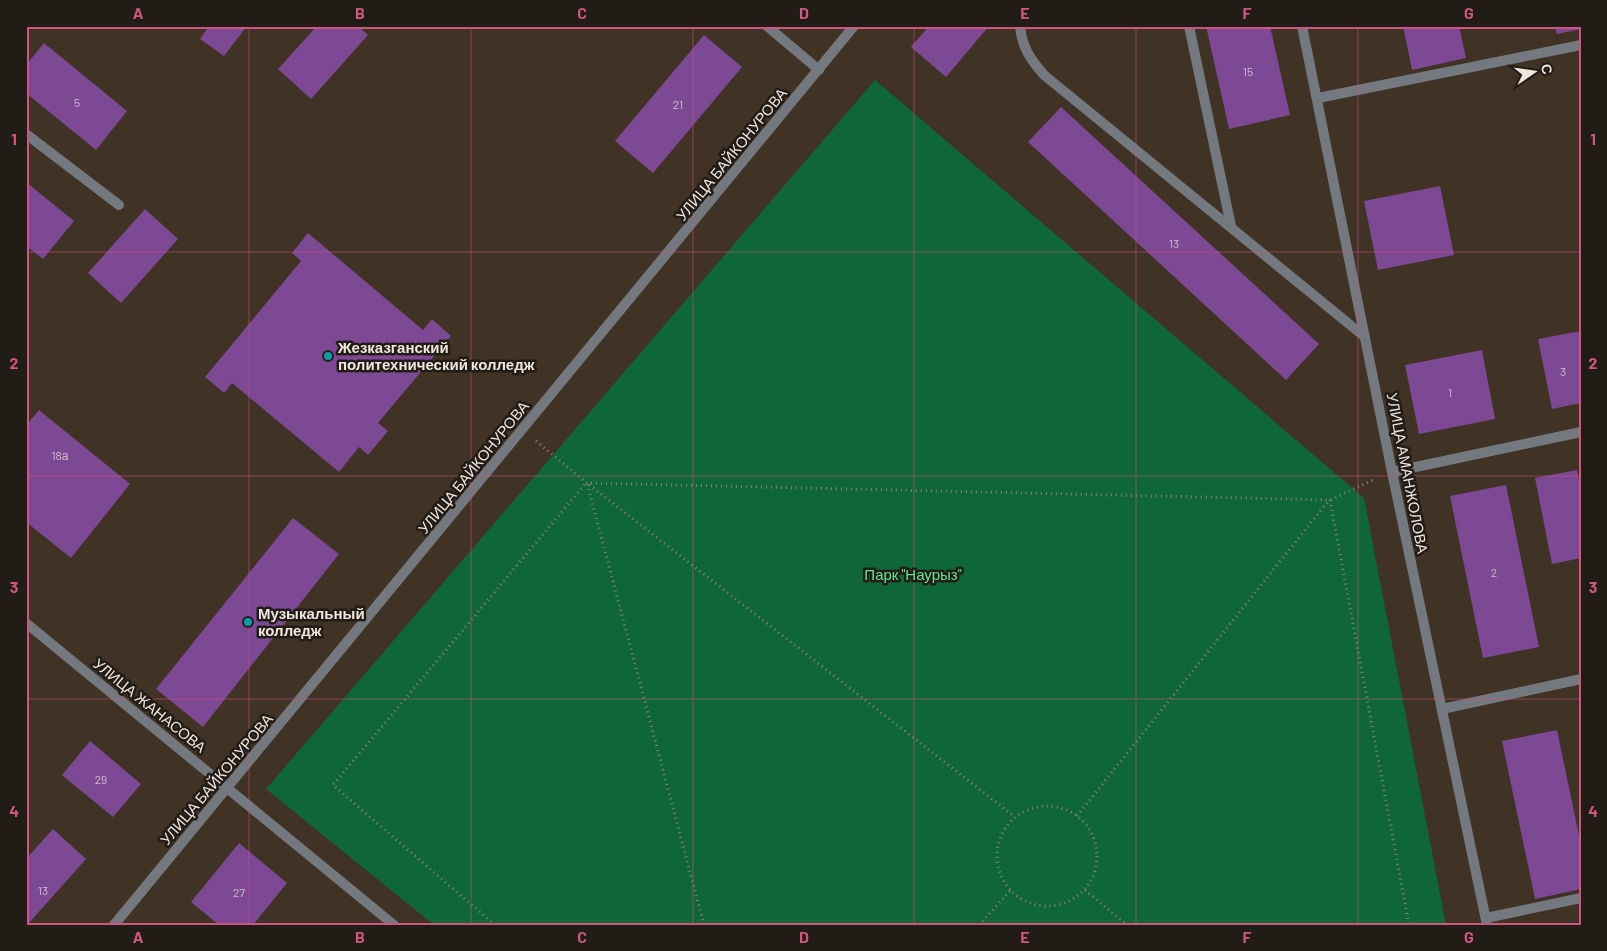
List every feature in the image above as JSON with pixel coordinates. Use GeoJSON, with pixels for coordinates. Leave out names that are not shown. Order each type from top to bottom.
{"type":"FeatureCollection","features":[{"type":"Feature","properties":{"kind":"street"},"geometry":{"type":"LineString","coordinates":[[767,26],[819,70]]}},
{"type":"Feature","properties":{"kind":"street","name":"УЛИЦА БАЙКОНУРОВА"},"geometry":{"type":"LineString","coordinates":[[114,925],[228,789],[854,26]]}},
{"type":"Feature","properties":{"kind":"street"},"geometry":{"type":"LineString","coordinates":[[1020,26],[1022,41],[1028,58],[1044,74],[1365,337]]}},
{"type":"Feature","properties":{"kind":"street"},"geometry":{"type":"LineString","coordinates":[[1189,26],[1231,226]]}},
{"type":"Feature","properties":{"kind":"street","name":"УЛИЦА АМАНЖОЛОВА"},"geometry":{"type":"LineString","coordinates":[[1302,26],[1392,472],[1487,921]]}},
{"type":"Feature","properties":{"kind":"street"},"geometry":{"type":"LineString","coordinates":[[1318,98],[1581,45]]}},
{"type":"Feature","properties":{"kind":"street"},"geometry":{"type":"LineString","coordinates":[[26,134],[119,205]]}},
{"type":"Feature","properties":{"kind":"street"},"geometry":{"type":"LineString","coordinates":[[1392,472],[1581,432]]}},
{"type":"Feature","properties":{"kind":"street","name":"УЛИЦА ЖАНАСОВА"},"geometry":{"type":"LineString","coordinates":[[26,623],[394,925]]}},
{"type":"Feature","properties":{"kind":"street"},"geometry":{"type":"LineString","coordinates":[[1442,709],[1581,679]]}},
{"type":"Feature","properties":{"kind":"street"},"geometry":{"type":"LineString","coordinates":[[1487,921],[1581,898]]}},
{"type":"Feature","properties":{"kind":"path"},"geometry":{"type":"LineString","coordinates":[[522,431],[1015,817]]}},
{"type":"Feature","properties":{"kind":"path"},"geometry":{"type":"LineString","coordinates":[[586,483],[1330,500],[1392,472]]}},
{"type":"Feature","properties":{"kind":"path"},"geometry":{"type":"LineString","coordinates":[[494,925],[333,785],[586,483]]}},
{"type":"Feature","properties":{"kind":"path"},"geometry":{"type":"LineString","coordinates":[[586,483],[704,925]]}},
{"type":"Feature","properties":{"kind":"path"},"geometry":{"type":"LineString","coordinates":[[1077,816],[1330,500]]}},
{"type":"Feature","properties":{"kind":"path"},"geometry":{"type":"LineString","coordinates":[[1330,500],[1409,925]]}},
{"type":"Feature","properties":{"kind":"path"},"geometry":{"type":"LineString","coordinates":[[1046,806],[1062,808],[1077,816],[1089,828],[1096,843],[1098,860],[1094,876],[1085,890],[1071,901],[1055,906],[1039,906],[1023,901],[1010,891],[1001,877],[997,861],[998,845],[1004,830],[1015,817],[1029,809],[1046,806]]}},
{"type":"Feature","properties":{"kind":"path"},"geometry":{"type":"LineString","coordinates":[[1085,890],[1126,925]]}},
{"type":"Feature","properties":{"kind":"path"},"geometry":{"type":"LineString","coordinates":[[980,925],[1010,891]]}},
{"type":"Feature","properties":{"kind":"green space","name":"Парк \"Наурыз\""},"geometry":{"type":"Polygon","coordinates":[[[875,80],[1364,498],[1446,925],[434,925],[266,789],[875,80]]]}},
{"type":"Feature","properties":{"kind":"building"},"geometry":{"type":"Polygon","coordinates":[[[209,26],[247,26],[224,56],[200,39],[209,26]]]}},
{"type":"Feature","properties":{"kind":"building"},"geometry":{"type":"Polygon","coordinates":[[[317,26],[358,26],[368,35],[311,99],[278,69],[317,26]]]}},
{"type":"Feature","properties":{"kind":"building"},"geometry":{"type":"Polygon","coordinates":[[[929,26],[989,26],[946,77],[911,47],[929,26]]]}},
{"type":"Feature","properties":{"kind":"building"},"geometry":{"type":"Polygon","coordinates":[[[1206,26],[1270,26],[1290,115],[1229,129],[1206,26]]]}},
{"type":"Feature","properties":{"kind":"building"},"geometry":{"type":"Polygon","coordinates":[[[1403,26],[1459,26],[1466,58],[1412,70],[1403,26]]]}},
{"type":"Feature","properties":{"kind":"building"},"geometry":{"type":"Polygon","coordinates":[[[1555,26],[1581,26],[1581,29],[1557,34],[1555,26]]]}},
{"type":"Feature","properties":{"kind":"building"},"geometry":{"type":"Polygon","coordinates":[[[704,35],[742,67],[653,173],[615,141],[704,35]]]}},
{"type":"Feature","properties":{"kind":"building"},"geometry":{"type":"Polygon","coordinates":[[[44,43],[127,111],[96,150],[26,93],[26,65],[44,43]]]}},
{"type":"Feature","properties":{"kind":"building"},"geometry":{"type":"Polygon","coordinates":[[[1061,107],[1319,344],[1286,380],[1028,142],[1061,107]]]}},
{"type":"Feature","properties":{"kind":"building"},"geometry":{"type":"Polygon","coordinates":[[[26,182],[74,221],[43,259],[26,246],[26,182]]]}},
{"type":"Feature","properties":{"kind":"building"},"geometry":{"type":"Polygon","coordinates":[[[1440,186],[1454,255],[1378,270],[1364,201],[1440,186]]]}},
{"type":"Feature","properties":{"kind":"building"},"geometry":{"type":"Polygon","coordinates":[[[145,209],[178,239],[121,303],[88,273],[145,209]]]}},
{"type":"Feature","properties":{"kind":"building","name":"Жезказганский политехнический колледж"},"geometry":{"type":"Polygon","coordinates":[[[308,233],[423,330],[432,319],[451,336],[378,423],[388,431],[368,455],[359,447],[339,472],[232,383],[224,393],[205,377],[301,261],[292,253],[308,233]]]}},
{"type":"Feature","properties":{"kind":"building"},"geometry":{"type":"Polygon","coordinates":[[[1581,331],[1581,403],[1552,409],[1538,339],[1581,331]]]}},
{"type":"Feature","properties":{"kind":"building"},"geometry":{"type":"Polygon","coordinates":[[[1482,350],[1495,419],[1419,434],[1405,365],[1482,350]]]}},
{"type":"Feature","properties":{"kind":"building"},"geometry":{"type":"Polygon","coordinates":[[[39,410],[130,484],[71,558],[26,522],[26,426],[39,410]]]}},
{"type":"Feature","properties":{"kind":"building"},"geometry":{"type":"Polygon","coordinates":[[[1577,470],[1581,491],[1581,558],[1552,564],[1535,478],[1577,470]]]}},
{"type":"Feature","properties":{"kind":"building"},"geometry":{"type":"Polygon","coordinates":[[[1506,485],[1539,647],[1483,658],[1450,496],[1506,485]]]}},
{"type":"Feature","properties":{"kind":"building","name":"Музыкальный колледж"},"geometry":{"type":"Polygon","coordinates":[[[293,518],[339,554],[203,727],[156,689],[293,518]]]}},
{"type":"Feature","properties":{"kind":"building"},"geometry":{"type":"Polygon","coordinates":[[[1557,730],[1581,845],[1581,889],[1535,899],[1502,741],[1557,730]]]}},
{"type":"Feature","properties":{"kind":"building"},"geometry":{"type":"Polygon","coordinates":[[[90,741],[141,784],[113,817],[62,775],[90,741]]]}},
{"type":"Feature","properties":{"kind":"building"},"geometry":{"type":"Polygon","coordinates":[[[53,829],[86,859],[29,923],[26,920],[26,859],[53,829]]]}},
{"type":"Feature","properties":{"kind":"building"},"geometry":{"type":"Polygon","coordinates":[[[239,843],[287,883],[253,925],[219,925],[191,902],[239,843]]]}},
{"type":"Feature","properties":{"kind":"place","name":"Жезказганский политехнический колледж"},"geometry":{"type":"Point","coordinates":[328,356]}},
{"type":"Feature","properties":{"kind":"place","name":"Музыкальный колледж"},"geometry":{"type":"Point","coordinates":[248,622]}}]}
